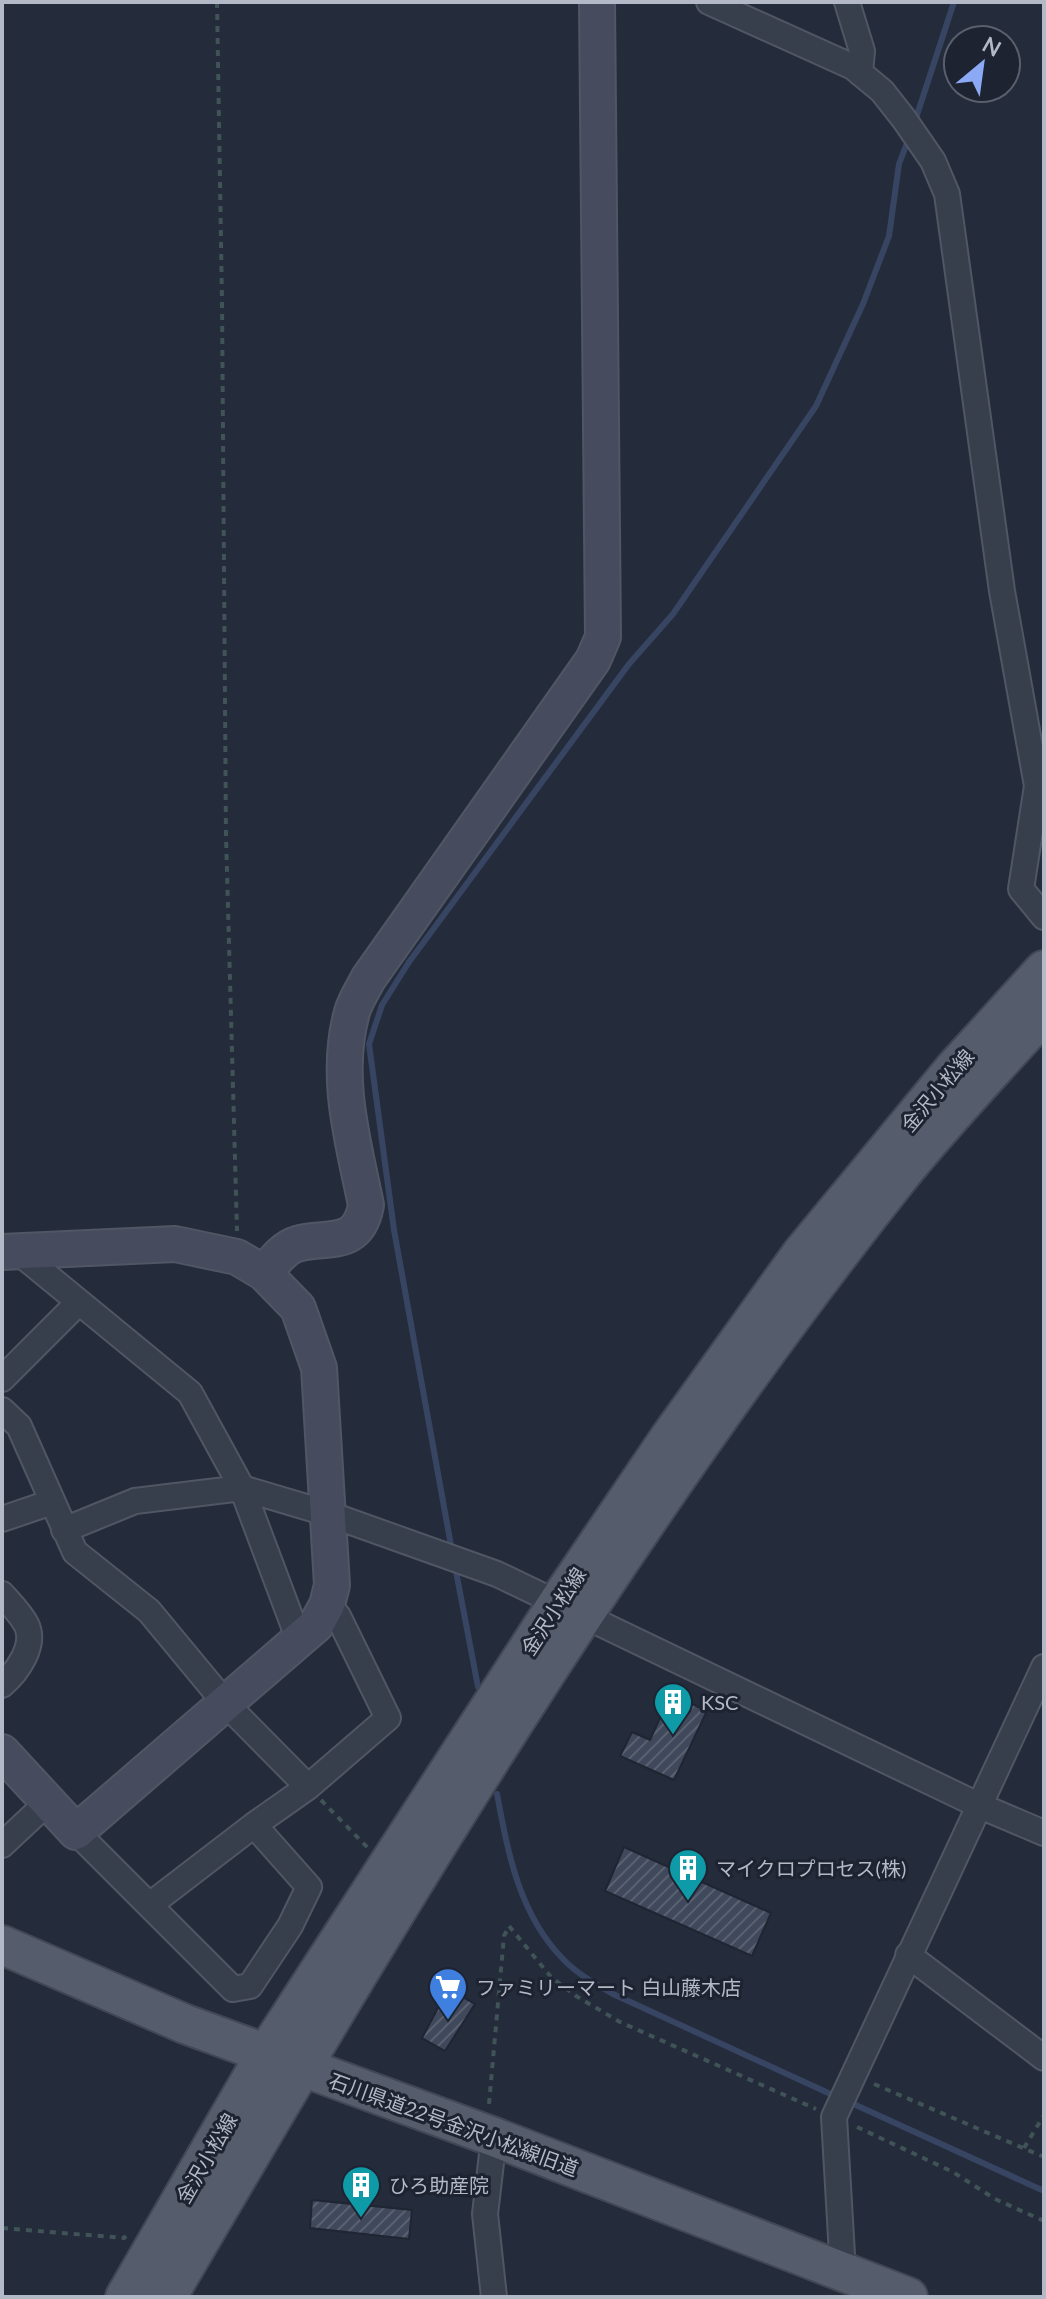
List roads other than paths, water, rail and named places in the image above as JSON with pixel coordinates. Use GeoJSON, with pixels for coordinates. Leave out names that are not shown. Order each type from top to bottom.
{"type":"FeatureCollection","features":[{"type":"Feature","properties":{"kind":"main road","name":"金沢小松線"},"geometry":{"type":"LineString","coordinates":[[167,2297],[301,2068],[545,1673],[570,1610],[670,1437],[802,1253],[953,1070],[1044,970]]}},
{"type":"Feature","properties":{"kind":"main road","name":"金沢小松線"},"geometry":{"type":"LineString","coordinates":[[125,2297],[265,2055],[386,1867],[570,1610],[901,1175],[1044,1013]]}},
{"type":"Feature","properties":{"kind":"main road","name":"石川県道22号金沢小松線旧道"},"geometry":{"type":"LineString","coordinates":[[2,1945],[185,2024],[490,2136],[908,2297]]}},
{"type":"Feature","properties":{"kind":"street"},"geometry":{"type":"LineString","coordinates":[[251,1265],[279,1256],[295,1244],[338,1240],[348,1235],[364,1215],[366,1205],[343,1082],[345,1046],[353,1010],[368,979],[593,660],[603,637],[597,2]]}},
{"type":"Feature","properties":{"kind":"street"},"geometry":{"type":"LineString","coordinates":[[709,2],[853,67],[882,91],[904,119],[933,161],[947,194],[1002,591],[1037,786],[1021,889],[1044,917]]}},
{"type":"Feature","properties":{"kind":"street"},"geometry":{"type":"LineString","coordinates":[[847,2],[862,51],[860,73]]}},
{"type":"Feature","properties":{"kind":"street"},"geometry":{"type":"LineString","coordinates":[[10,1252],[175,1244],[251,1265],[298,1308],[319,1368],[332,1585],[327,1605],[316,1625],[76,1832]]}},
{"type":"Feature","properties":{"kind":"street"},"geometry":{"type":"LineString","coordinates":[[10,1252],[79,1302],[190,1393],[242,1488],[299,1640]]}},
{"type":"Feature","properties":{"kind":"street"},"geometry":{"type":"LineString","coordinates":[[2,1379],[79,1302]]}},
{"type":"Feature","properties":{"kind":"street"},"geometry":{"type":"LineString","coordinates":[[2,1410],[19,1426],[75,1552],[149,1611],[226,1704],[308,1787]]}},
{"type":"Feature","properties":{"kind":"street"},"geometry":{"type":"LineString","coordinates":[[64,1530],[135,1501],[242,1488],[326,1513],[480,1568],[978,1805],[1044,1833]]}},
{"type":"Feature","properties":{"kind":"street"},"geometry":{"type":"LineString","coordinates":[[2,1519],[52,1502]]}},
{"type":"Feature","properties":{"kind":"street"},"geometry":{"type":"LineString","coordinates":[[2,1594],[26,1623],[29,1632],[27,1649],[16,1673],[2,1685]]}},
{"type":"Feature","properties":{"kind":"street"},"geometry":{"type":"LineString","coordinates":[[151,1904],[308,1787],[388,1718],[338,1616],[327,1605]]}},
{"type":"Feature","properties":{"kind":"street"},"geometry":{"type":"LineString","coordinates":[[843,2272],[834,2117],[1044,1667]]}},
{"type":"Feature","properties":{"kind":"street"},"geometry":{"type":"LineString","coordinates":[[2,1752],[76,1832],[233,1989],[250,1986],[290,1926],[309,1887],[254,1825]]}},
{"type":"Feature","properties":{"kind":"street"},"geometry":{"type":"LineString","coordinates":[[2,1845],[48,1802]]}},
{"type":"Feature","properties":{"kind":"street"},"geometry":{"type":"LineString","coordinates":[[908,1955],[1044,2058]]}},
{"type":"Feature","properties":{"kind":"street"},"geometry":{"type":"LineString","coordinates":[[490,2136],[485,2214],[494,2297]]}},
{"type":"Feature","properties":{"kind":"waterway"},"geometry":{"type":"LineString","coordinates":[[914,124],[954,2]]}},
{"type":"Feature","properties":{"kind":"waterway"},"geometry":{"type":"LineString","coordinates":[[452,1551],[394,1230],[369,1044],[382,1005],[409,962],[629,664],[673,614],[816,406],[863,304],[889,236],[899,164],[909,138]]}},
{"type":"Feature","properties":{"kind":"waterway"},"geometry":{"type":"LineString","coordinates":[[455,1566],[478,1687]]}},
{"type":"Feature","properties":{"kind":"waterway"},"geometry":{"type":"LineString","coordinates":[[497,1794],[511,1860],[526,1903],[548,1941],[568,1964],[613,1994],[837,2097]]}},
{"type":"Feature","properties":{"kind":"waterway"},"geometry":{"type":"LineString","coordinates":[[847,2101],[1044,2191]]}},
{"type":"Feature","properties":{"kind":"place","name":"KSC"},"geometry":{"type":"Point","coordinates":[673,1736]}},
{"type":"Feature","properties":{"kind":"place","name":"マイクロプロセス(株)"},"geometry":{"type":"Point","coordinates":[688,1902]}},
{"type":"Feature","properties":{"kind":"place","name":"ファミリーマート 白山藤木店"},"geometry":{"type":"Point","coordinates":[448,2021]}},
{"type":"Feature","properties":{"kind":"place","name":"ひろ助産院"},"geometry":{"type":"Point","coordinates":[361,2219]}}]}
